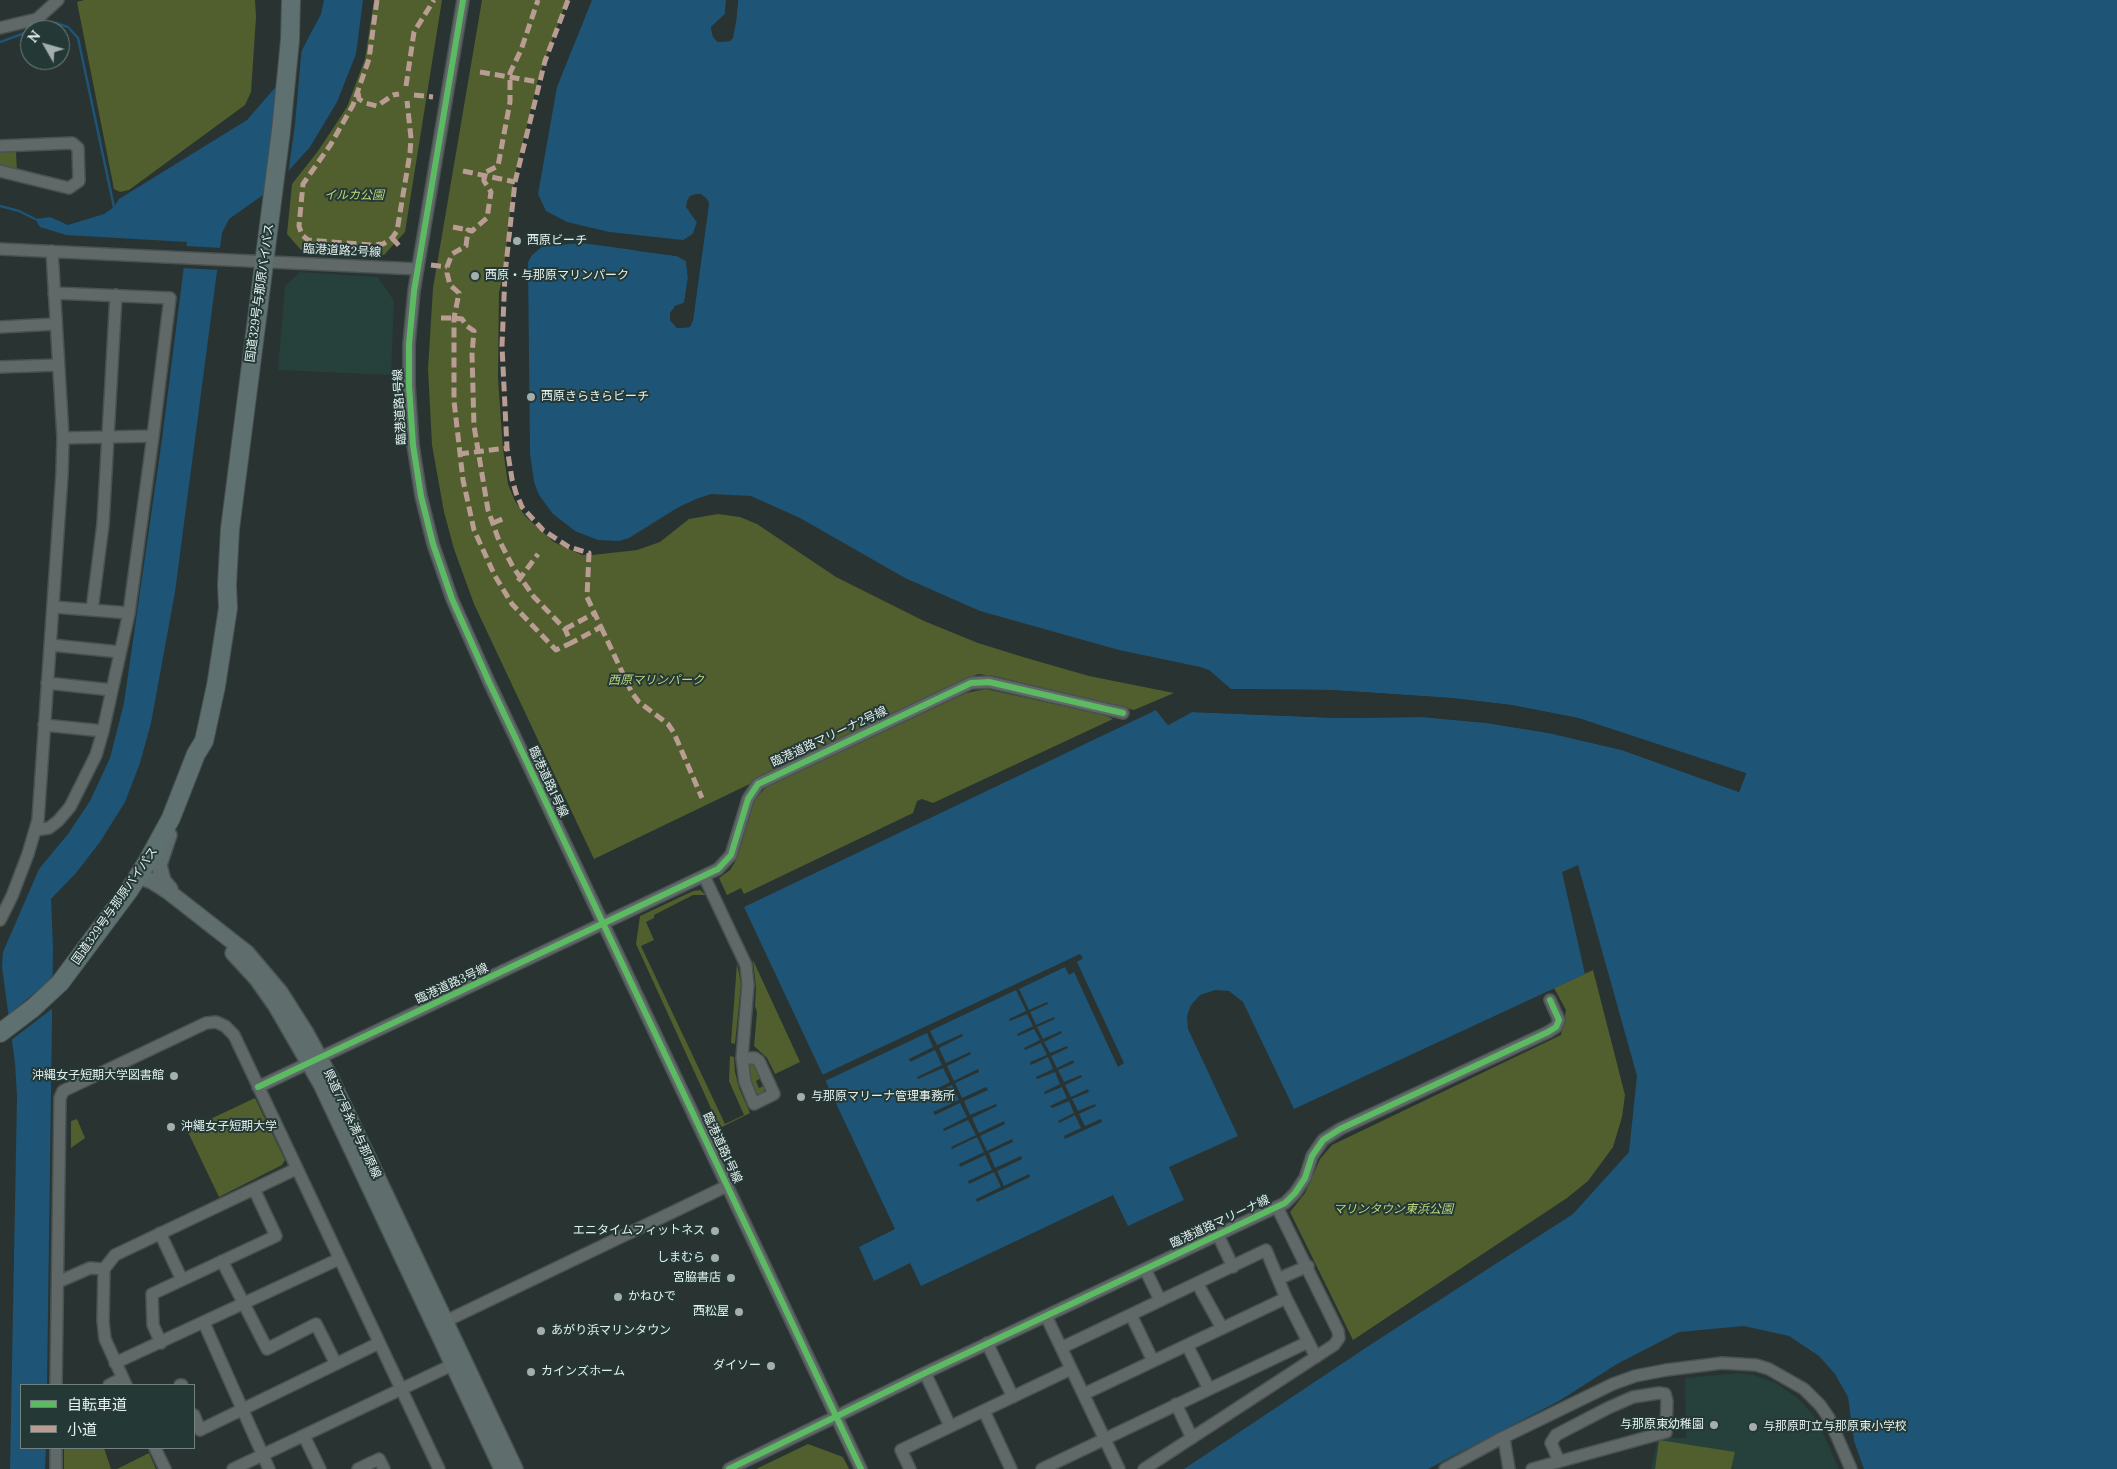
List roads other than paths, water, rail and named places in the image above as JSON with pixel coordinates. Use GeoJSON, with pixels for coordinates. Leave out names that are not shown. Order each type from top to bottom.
{"type":"FeatureCollection","features":[{"type":"Feature","properties":{"kind":"highway","name":"国道329号与那原バイパス"},"geometry":{"type":"LineString","coordinates":[[0,1032],[50,994],[83,954],[139,876],[172,818],[196,754],[204,742],[216,686],[228,608],[227,585],[230,529],[264,260],[272,211],[290,40],[291,0]]}},
{"type":"Feature","properties":{"kind":"main road"},"geometry":{"type":"LineString","coordinates":[[172,818],[167,842],[160,858],[160,873],[163,881],[182,903]]}},
{"type":"Feature","properties":{"kind":"main road","name":"県道77号糸満与那原線"},"geometry":{"type":"LineString","coordinates":[[139,876],[152,881],[230,938],[263,970],[290,1008],[452,1365],[502,1469]]}},
{"type":"Feature","properties":{"kind":"main road","name":"県道77号糸満与那原線"},"geometry":{"type":"LineString","coordinates":[[139,876],[148,888],[215,937],[241,962],[276,1006],[315,1061],[446,1321],[515,1469]]}},
{"type":"Feature","properties":{"kind":"street"},"geometry":{"type":"LineString","coordinates":[[0,28],[37,19],[58,0]]}},
{"type":"Feature","properties":{"kind":"street","name":"臨港道路1号線"},"geometry":{"type":"LineString","coordinates":[[463,0],[417,269],[409,344],[410,415],[418,478],[433,544],[445,582],[468,638],[861,1469]]}},
{"type":"Feature","properties":{"kind":"street"},"geometry":{"type":"LineString","coordinates":[[0,146],[72,143],[78,148],[79,181],[69,188],[0,170]]}},
{"type":"Feature","properties":{"kind":"street","name":"臨港道路2号線"},"geometry":{"type":"LineString","coordinates":[[0,249],[264,260],[417,269]]}},
{"type":"Feature","properties":{"kind":"street"},"geometry":{"type":"LineString","coordinates":[[0,920],[12,896],[38,820],[54,607],[63,438],[52,251]]}},
{"type":"Feature","properties":{"kind":"street"},"geometry":{"type":"LineString","coordinates":[[35,830],[48,828],[58,821],[70,807],[96,756],[103,730],[128,613],[170,298],[54,293]]}},
{"type":"Feature","properties":{"kind":"street"},"geometry":{"type":"LineString","coordinates":[[92,610],[103,524],[116,295]]}},
{"type":"Feature","properties":{"kind":"street"},"geometry":{"type":"LineString","coordinates":[[0,327],[55,324]]}},
{"type":"Feature","properties":{"kind":"street"},"geometry":{"type":"LineString","coordinates":[[0,367],[58,365]]}},
{"type":"Feature","properties":{"kind":"street"},"geometry":{"type":"LineString","coordinates":[[63,438],[153,436]]}},
{"type":"Feature","properties":{"kind":"street"},"geometry":{"type":"LineString","coordinates":[[54,607],[128,613]]}},
{"type":"Feature","properties":{"kind":"street"},"geometry":{"type":"LineString","coordinates":[[50,645],[120,652]]}},
{"type":"Feature","properties":{"kind":"street","name":"臨港道路マリーナ2号線"},"geometry":{"type":"LineString","coordinates":[[603,925],[718,869],[731,855],[748,799],[758,784],[972,683],[989,682],[1123,712]]}},
{"type":"Feature","properties":{"kind":"street"},"geometry":{"type":"LineString","coordinates":[[47,684],[112,690]]}},
{"type":"Feature","properties":{"kind":"street"},"geometry":{"type":"LineString","coordinates":[[44,725],[103,730]]}},
{"type":"Feature","properties":{"kind":"street"},"geometry":{"type":"LineString","coordinates":[[704,876],[746,965],[748,985],[742,1058],[745,1082],[754,1104],[774,1094],[759,1061],[755,1058],[742,1058]]}},
{"type":"Feature","properties":{"kind":"street","name":"臨港道路3号線"},"geometry":{"type":"LineString","coordinates":[[258,1087],[603,925]]}},
{"type":"Feature","properties":{"kind":"street","name":"臨港道路マリーナ線"},"geometry":{"type":"LineString","coordinates":[[836,1417],[987,1343],[1285,1203],[1295,1193],[1305,1178],[1312,1156],[1323,1140],[1340,1129],[1548,1032],[1556,1027],[1559,1020],[1550,1000]]}},
{"type":"Feature","properties":{"kind":"street"},"geometry":{"type":"LineString","coordinates":[[56,1384],[60,1098],[63,1091],[206,1023],[216,1022],[232,1031],[439,1469]]}},
{"type":"Feature","properties":{"kind":"street"},"geometry":{"type":"LineString","coordinates":[[125,1382],[109,1350],[103,1329],[104,1269],[115,1255],[296,1169]]}},
{"type":"Feature","properties":{"kind":"street"},"geometry":{"type":"LineString","coordinates":[[446,1321],[727,1186]]}},
{"type":"Feature","properties":{"kind":"street"},"geometry":{"type":"LineString","coordinates":[[160,1343],[153,1325],[152,1294],[276,1236],[254,1189]]}},
{"type":"Feature","properties":{"kind":"street"},"geometry":{"type":"LineString","coordinates":[[1144,1469],[1334,1345],[1339,1338],[1338,1331],[1308,1266],[1278,1207]]}},
{"type":"Feature","properties":{"kind":"street"},"geometry":{"type":"LineString","coordinates":[[160,1233],[182,1280]]}},
{"type":"Feature","properties":{"kind":"street"},"geometry":{"type":"LineString","coordinates":[[1218,1235],[1233,1267]]}},
{"type":"Feature","properties":{"kind":"street"},"geometry":{"type":"LineString","coordinates":[[1061,1348],[1266,1250],[1286,1298],[1316,1357]]}},
{"type":"Feature","properties":{"kind":"street"},"geometry":{"type":"LineString","coordinates":[[115,1363],[243,1305],[339,1258]]}},
{"type":"Feature","properties":{"kind":"street"},"geometry":{"type":"LineString","coordinates":[[222,1261],[266,1349],[316,1324],[336,1364]]}},
{"type":"Feature","properties":{"kind":"street"},"geometry":{"type":"LineString","coordinates":[[1278,1279],[1308,1266]]}},
{"type":"Feature","properties":{"kind":"street"},"geometry":{"type":"LineString","coordinates":[[58,1282],[90,1268],[104,1269]]}},
{"type":"Feature","properties":{"kind":"street"},"geometry":{"type":"LineString","coordinates":[[1145,1269],[1160,1300]]}},
{"type":"Feature","properties":{"kind":"street"},"geometry":{"type":"LineString","coordinates":[[1197,1283],[1222,1328]]}},
{"type":"Feature","properties":{"kind":"street"},"geometry":{"type":"LineString","coordinates":[[1084,1394],[1286,1298]]}},
{"type":"Feature","properties":{"kind":"street"},"geometry":{"type":"LineString","coordinates":[[1131,1314],[1153,1361]]}},
{"type":"Feature","properties":{"kind":"street"},"geometry":{"type":"LineString","coordinates":[[1046,1316],[1119,1469]]}},
{"type":"Feature","properties":{"kind":"street"},"geometry":{"type":"LineString","coordinates":[[204,1323],[269,1469]]}},
{"type":"Feature","properties":{"kind":"street"},"geometry":{"type":"LineString","coordinates":[[1042,1469],[1308,1342]]}},
{"type":"Feature","properties":{"kind":"street"},"geometry":{"type":"LineString","coordinates":[[987,1343],[1013,1397]]}},
{"type":"Feature","properties":{"kind":"street"},"geometry":{"type":"LineString","coordinates":[[195,1418],[200,1430],[379,1344]]}},
{"type":"Feature","properties":{"kind":"street"},"geometry":{"type":"LineString","coordinates":[[1187,1345],[1209,1389]]}},
{"type":"Feature","properties":{"kind":"street"},"geometry":{"type":"LineString","coordinates":[[1445,1469],[1613,1384],[1635,1376],[1666,1370],[1722,1363],[1769,1369],[1804,1388],[1829,1418],[1851,1469]]}},
{"type":"Feature","properties":{"kind":"street"},"geometry":{"type":"LineString","coordinates":[[233,1469],[452,1365]]}},
{"type":"Feature","properties":{"kind":"street"},"geometry":{"type":"LineString","coordinates":[[910,1469],[901,1450],[1071,1369]]}},
{"type":"Feature","properties":{"kind":"street"},"geometry":{"type":"LineString","coordinates":[[925,1373],[950,1426]]}},
{"type":"Feature","properties":{"kind":"street"},"geometry":{"type":"LineString","coordinates":[[1532,1469],[1666,1432],[1667,1401],[1665,1394],[1659,1393],[1633,1397],[1556,1435],[1551,1443],[1559,1461]]}},
{"type":"Feature","properties":{"kind":"street"},"geometry":{"type":"LineString","coordinates":[[1176,1404],[1192,1438]]}},
{"type":"Feature","properties":{"kind":"street"},"geometry":{"type":"LineString","coordinates":[[984,1411],[1011,1469]]}},
{"type":"Feature","properties":{"kind":"street"},"geometry":{"type":"LineString","coordinates":[[729,1469],[836,1417]]}},
{"type":"Feature","properties":{"kind":"street"},"geometry":{"type":"LineString","coordinates":[[304,1436],[320,1469]]}},
{"type":"Feature","properties":{"kind":"street"},"geometry":{"type":"LineString","coordinates":[[1504,1438],[1509,1469]]}},
{"type":"Feature","properties":{"kind":"street"},"geometry":{"type":"LineString","coordinates":[[56,1449],[56,1469]]}},
{"type":"Feature","properties":{"kind":"street"},"geometry":{"type":"LineString","coordinates":[[155,1449],[165,1469]]}},
{"type":"Feature","properties":{"kind":"street"},"geometry":{"type":"LineString","coordinates":[[358,1469],[379,1459],[384,1469]]}},
{"type":"Feature","properties":{"kind":"water"},"geometry":{"type":"Polygon","coordinates":[[[324,0],[363,0],[356,54],[337,102],[310,147],[273,188],[229,219],[222,233],[175,592],[151,723],[140,763],[125,802],[100,842],[76,873],[51,899],[53,947],[47,1384],[20,1384],[20,1449],[46,1449],[45,1469],[10,1469],[17,1097],[15,1063],[2,967],[3,952],[39,869],[68,834],[90,801],[110,758],[124,703],[162,439],[187,242],[66,235],[40,227],[35,219],[50,217],[68,225],[104,214],[114,207],[119,199],[247,120],[293,67],[321,14],[324,0]]]}},
{"type":"Feature","properties":{"kind":"water"},"geometry":{"type":"Polygon","coordinates":[[[592,0],[726,0],[725,14],[711,27],[713,37],[718,42],[730,41],[736,22],[738,0],[2117,0],[2117,1469],[1864,1469],[1854,1441],[1848,1397],[1835,1374],[1819,1356],[1789,1336],[1744,1326],[1679,1332],[1617,1364],[1559,1401],[1428,1469],[1184,1469],[1373,1343],[1573,1214],[1629,1152],[1637,1076],[1578,865],[1562,872],[1585,974],[1294,1109],[1243,1002],[1229,991],[1215,990],[1200,995],[1191,1005],[1187,1016],[1188,1029],[1238,1136],[1169,1167],[1184,1200],[1128,1226],[1113,1195],[921,1286],[910,1263],[874,1281],[859,1247],[895,1229],[744,907],[1156,710],[1168,725],[1192,712],[1339,718],[1423,717],[1487,723],[1549,733],[1622,750],[1739,792],[1746,774],[1578,718],[1511,705],[1451,698],[1331,690],[1231,689],[1209,670],[1200,667],[1119,650],[980,611],[905,578],[800,518],[751,496],[711,494],[696,499],[677,508],[629,538],[619,541],[598,540],[575,531],[553,514],[539,495],[534,482],[530,453],[528,262],[532,255],[543,246],[582,243],[677,256],[686,261],[688,278],[684,303],[675,306],[670,320],[677,328],[689,327],[693,320],[709,203],[706,198],[696,194],[687,201],[690,213],[697,222],[693,234],[683,241],[608,232],[567,222],[546,211],[538,194],[557,87],[592,0]]]}},
{"type":"Feature","properties":{"kind":"waterway"},"geometry":{"type":"LineString","coordinates":[[70,29],[78,38],[114,207]]}},
{"type":"Feature","properties":{"kind":"waterway"},"geometry":{"type":"LineString","coordinates":[[0,42],[20,35]]}},
{"type":"Feature","properties":{"kind":"waterway"},"geometry":{"type":"LineString","coordinates":[[0,206],[19,211],[35,219]]}},
{"type":"Feature","properties":{"kind":"place","name":"西原ビーチ"},"geometry":{"type":"Point","coordinates":[517,241]}},
{"type":"Feature","properties":{"kind":"place","name":"西原・与那原マリンパーク"},"geometry":{"type":"Point","coordinates":[475,276]}},
{"type":"Feature","properties":{"kind":"place","name":"西原きらきらビーチ"},"geometry":{"type":"Point","coordinates":[531,397]}},
{"type":"Feature","properties":{"kind":"place","name":"沖縄女子短期大学図書館"},"geometry":{"type":"Point","coordinates":[174,1076]}},
{"type":"Feature","properties":{"kind":"place","name":"与那原マリーナ管理事務所"},"geometry":{"type":"Point","coordinates":[801,1097]}},
{"type":"Feature","properties":{"kind":"place","name":"沖繩女子短期大学"},"geometry":{"type":"Point","coordinates":[171,1127]}},
{"type":"Feature","properties":{"kind":"place","name":"エニタイムフィットネス"},"geometry":{"type":"Point","coordinates":[715,1231]}},
{"type":"Feature","properties":{"kind":"place","name":"しまむら"},"geometry":{"type":"Point","coordinates":[715,1258]}},
{"type":"Feature","properties":{"kind":"place","name":"宮脇書店"},"geometry":{"type":"Point","coordinates":[731,1278]}},
{"type":"Feature","properties":{"kind":"place","name":"かねひで"},"geometry":{"type":"Point","coordinates":[618,1297]}},
{"type":"Feature","properties":{"kind":"place","name":"西松屋"},"geometry":{"type":"Point","coordinates":[739,1312]}},
{"type":"Feature","properties":{"kind":"place","name":"あがり浜マリンタウン"},"geometry":{"type":"Point","coordinates":[541,1331]}},
{"type":"Feature","properties":{"kind":"place","name":"ダイソー"},"geometry":{"type":"Point","coordinates":[771,1366]}},
{"type":"Feature","properties":{"kind":"place","name":"カインズホーム"},"geometry":{"type":"Point","coordinates":[531,1372]}},
{"type":"Feature","properties":{"kind":"place","name":"与那原東幼稚園"},"geometry":{"type":"Point","coordinates":[1714,1425]}},
{"type":"Feature","properties":{"kind":"place","name":"与那原町立与那原東小学校"},"geometry":{"type":"Point","coordinates":[1753,1427]}},
{"type":"Feature","properties":{"kind":"park label","name":"イルカ公園"},"geometry":{"type":"Point","coordinates":[354,196]}},
{"type":"Feature","properties":{"kind":"park label","name":"西原マリンパーク"},"geometry":{"type":"Point","coordinates":[656,681]}},
{"type":"Feature","properties":{"kind":"park label","name":"マリンタウン東浜公園"},"geometry":{"type":"Point","coordinates":[1393,1210]}}]}
